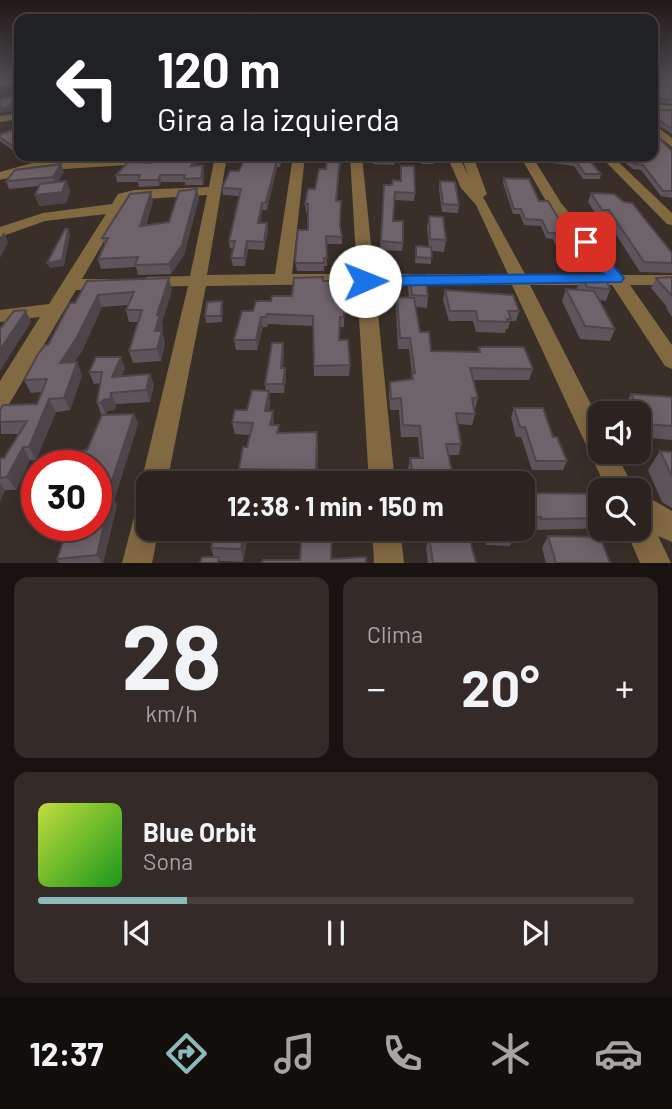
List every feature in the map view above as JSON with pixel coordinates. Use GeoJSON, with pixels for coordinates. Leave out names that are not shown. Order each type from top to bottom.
{"type":"FeatureCollection","features":[{"type":"Feature","properties":{"kind":"street"},"geometry":{"type":"LineString","coordinates":[[662,132],[672,144]]}},
{"type":"Feature","properties":{"kind":"street"},"geometry":{"type":"LineString","coordinates":[[0,176],[36,162],[64,161]]}},
{"type":"Feature","properties":{"kind":"street"},"geometry":{"type":"LineString","coordinates":[[157,471],[198,281],[220,161]]}},
{"type":"Feature","properties":{"kind":"street"},"geometry":{"type":"LineString","coordinates":[[283,279],[298,161]]}},
{"type":"Feature","properties":{"kind":"street"},"geometry":{"type":"LineString","coordinates":[[356,161],[381,471]]}},
{"type":"Feature","properties":{"kind":"street"},"geometry":{"type":"LineString","coordinates":[[455,161],[468,188],[482,204],[588,422]]}},
{"type":"Feature","properties":{"kind":"street"},"geometry":{"type":"LineString","coordinates":[[469,161],[478,183],[482,204]]}},
{"type":"Feature","properties":{"kind":"street"},"geometry":{"type":"LineString","coordinates":[[529,161],[555,205],[616,278],[672,361]]}},
{"type":"Feature","properties":{"kind":"street"},"geometry":{"type":"LineString","coordinates":[[611,161],[672,221]]}},
{"type":"Feature","properties":{"kind":"street"},"geometry":{"type":"LineString","coordinates":[[0,400],[123,197],[134,194],[214,191]]}},
{"type":"Feature","properties":{"kind":"street"},"geometry":{"type":"LineString","coordinates":[[0,232],[43,217],[116,208]]}},
{"type":"Feature","properties":{"kind":"street"},"geometry":{"type":"LineString","coordinates":[[69,285],[283,279],[672,280]]}},
{"type":"Feature","properties":{"kind":"street"},"geometry":{"type":"LineString","coordinates":[[0,316],[55,309]]}},
{"type":"Feature","properties":{"kind":"street"},"geometry":{"type":"LineString","coordinates":[[651,512],[672,528]]}},
{"type":"Feature","properties":{"kind":"street"},"geometry":{"type":"LineString","coordinates":[[137,563],[142,541]]}},
{"type":"Feature","properties":{"kind":"street"},"geometry":{"type":"LineString","coordinates":[[387,541],[389,563]]}},
{"type":"Feature","properties":{"kind":"street"},"geometry":{"type":"LineString","coordinates":[[646,541],[656,563]]}},
{"type":"Feature","properties":{"kind":"building"},"geometry":{"type":"Polygon","coordinates":[[[0,104],[11,104],[10,107],[0,109],[0,104]]]}},
{"type":"Feature","properties":{"kind":"building"},"geometry":{"type":"Polygon","coordinates":[[[658,110],[672,110],[672,129],[658,120],[658,110]]]}},
{"type":"Feature","properties":{"kind":"building"},"geometry":{"type":"Polygon","coordinates":[[[14,130],[14,147],[0,137],[0,134],[14,130]]]}},
{"type":"Feature","properties":{"kind":"building"},"geometry":{"type":"Polygon","coordinates":[[[658,137],[672,151],[672,191],[663,191],[643,165],[631,161],[658,161],[658,137]]]}},
{"type":"Feature","properties":{"kind":"building"},"geometry":{"type":"Polygon","coordinates":[[[194,161],[191,166],[203,165],[201,178],[184,179],[185,175],[160,175],[158,180],[138,180],[140,175],[116,175],[128,162],[194,161]]]}},
{"type":"Feature","properties":{"kind":"building"},"geometry":{"type":"Polygon","coordinates":[[[244,161],[277,161],[258,223],[267,223],[264,242],[247,241],[244,258],[231,258],[235,241],[229,241],[241,189],[222,188],[230,171],[239,171],[244,161]]]}},
{"type":"Feature","properties":{"kind":"building"},"geometry":{"type":"Polygon","coordinates":[[[327,161],[340,161],[336,201],[341,201],[342,237],[326,236],[327,258],[324,258],[324,263],[296,263],[298,230],[308,230],[308,204],[305,204],[308,189],[315,189],[319,169],[326,169],[327,161]]]}},
{"type":"Feature","properties":{"kind":"building"},"geometry":{"type":"Polygon","coordinates":[[[576,161],[590,161],[601,174],[585,174],[576,161]]]}},
{"type":"Feature","properties":{"kind":"building"},"geometry":{"type":"Polygon","coordinates":[[[61,164],[53,177],[6,181],[15,170],[61,164]]]}},
{"type":"Feature","properties":{"kind":"building"},"geometry":{"type":"Polygon","coordinates":[[[401,166],[414,166],[415,193],[395,192],[393,221],[403,221],[403,243],[381,241],[384,185],[392,185],[393,180],[401,181],[401,166]]]}},
{"type":"Feature","properties":{"kind":"building"},"geometry":{"type":"Polygon","coordinates":[[[504,178],[529,179],[539,201],[548,201],[573,243],[559,242],[555,233],[548,233],[542,220],[525,219],[521,209],[514,209],[504,178]]]}},
{"type":"Feature","properties":{"kind":"building"},"geometry":{"type":"Polygon","coordinates":[[[66,181],[62,192],[35,195],[40,184],[66,181]]]}},
{"type":"Feature","properties":{"kind":"building"},"geometry":{"type":"Polygon","coordinates":[[[440,181],[455,182],[459,205],[443,204],[440,181]]]}},
{"type":"Feature","properties":{"kind":"building"},"geometry":{"type":"Polygon","coordinates":[[[197,189],[182,245],[169,264],[135,265],[138,257],[98,259],[108,238],[102,238],[130,194],[151,192],[140,226],[169,222],[179,191],[197,189]]]}},
{"type":"Feature","properties":{"kind":"building"},"geometry":{"type":"Polygon","coordinates":[[[591,193],[614,194],[624,202],[632,203],[672,253],[672,263],[644,262],[609,210],[602,210],[591,193]]]}},
{"type":"Feature","properties":{"kind":"building"},"geometry":{"type":"Polygon","coordinates":[[[429,216],[443,217],[446,240],[430,239],[429,216]]]}},
{"type":"Feature","properties":{"kind":"building"},"geometry":{"type":"Polygon","coordinates":[[[65,229],[68,229],[62,260],[47,263],[65,229]]]}},
{"type":"Feature","properties":{"kind":"building"},"geometry":{"type":"Polygon","coordinates":[[[568,245],[582,246],[592,266],[578,266],[568,245]]]}},
{"type":"Feature","properties":{"kind":"building"},"geometry":{"type":"Polygon","coordinates":[[[416,246],[431,247],[432,258],[416,257],[416,246]]]}},
{"type":"Feature","properties":{"kind":"building"},"geometry":{"type":"Polygon","coordinates":[[[410,275],[425,275],[428,296],[412,295],[410,275]]]}},
{"type":"Feature","properties":{"kind":"building"},"geometry":{"type":"Polygon","coordinates":[[[582,276],[604,276],[610,289],[587,287],[582,276]]]}},
{"type":"Feature","properties":{"kind":"building"},"geometry":{"type":"Polygon","coordinates":[[[323,277],[323,281],[345,281],[344,317],[340,317],[339,340],[348,340],[350,365],[314,366],[313,316],[267,314],[266,317],[261,317],[256,340],[234,340],[242,311],[253,311],[256,301],[271,301],[272,296],[292,296],[294,278],[323,277]]]}},
{"type":"Feature","properties":{"kind":"building"},"geometry":{"type":"Polygon","coordinates":[[[672,277],[672,296],[656,278],[672,277]]]}},
{"type":"Feature","properties":{"kind":"building"},"geometry":{"type":"Polygon","coordinates":[[[169,278],[157,315],[160,314],[155,331],[162,331],[157,349],[129,351],[142,310],[126,310],[134,292],[98,295],[76,339],[60,363],[77,362],[64,398],[49,399],[29,447],[23,447],[7,477],[0,478],[0,458],[4,458],[27,421],[0,422],[0,410],[3,405],[37,404],[47,379],[24,380],[38,354],[48,345],[70,303],[75,303],[87,281],[169,278]]]}},
{"type":"Feature","properties":{"kind":"building"},"geometry":{"type":"Polygon","coordinates":[[[566,289],[594,291],[615,329],[585,326],[566,289]]]}},
{"type":"Feature","properties":{"kind":"building"},"geometry":{"type":"Polygon","coordinates":[[[445,290],[513,295],[519,311],[508,311],[511,319],[507,319],[508,322],[478,321],[476,311],[450,311],[445,290]]]}},
{"type":"Feature","properties":{"kind":"building"},"geometry":{"type":"Polygon","coordinates":[[[397,297],[414,298],[420,332],[429,332],[431,351],[480,352],[479,347],[524,347],[533,369],[470,368],[478,398],[472,398],[475,414],[456,413],[461,444],[446,444],[452,471],[412,471],[410,458],[423,458],[420,426],[403,425],[401,398],[391,399],[390,382],[413,379],[412,373],[415,373],[410,338],[400,338],[397,297]]]}},
{"type":"Feature","properties":{"kind":"building"},"geometry":{"type":"Polygon","coordinates":[[[222,301],[221,316],[205,316],[207,302],[222,301]]]}},
{"type":"Feature","properties":{"kind":"building"},"geometry":{"type":"Polygon","coordinates":[[[14,311],[26,311],[0,350],[0,329],[14,311]]]}},
{"type":"Feature","properties":{"kind":"building"},"geometry":{"type":"Polygon","coordinates":[[[272,343],[283,343],[283,384],[265,384],[272,343]]]}},
{"type":"Feature","properties":{"kind":"building"},"geometry":{"type":"Polygon","coordinates":[[[96,357],[121,357],[112,377],[150,374],[146,390],[111,393],[110,399],[97,402],[102,372],[89,372],[96,357]]]}},
{"type":"Feature","properties":{"kind":"building"},"geometry":{"type":"Polygon","coordinates":[[[252,390],[269,391],[265,411],[273,411],[270,425],[279,425],[277,433],[317,432],[316,470],[239,469],[243,447],[247,447],[253,423],[232,422],[235,410],[247,410],[252,390]]]}},
{"type":"Feature","properties":{"kind":"building"},"geometry":{"type":"Polygon","coordinates":[[[631,394],[672,397],[672,426],[651,424],[651,401],[634,401],[631,394]]]}},
{"type":"Feature","properties":{"kind":"building"},"geometry":{"type":"Polygon","coordinates":[[[514,408],[543,408],[553,437],[557,437],[567,461],[536,461],[525,427],[520,427],[514,408]]]}},
{"type":"Feature","properties":{"kind":"building"},"geometry":{"type":"Polygon","coordinates":[[[134,414],[112,480],[112,450],[87,450],[102,415],[134,414]]]}},
{"type":"Feature","properties":{"kind":"building"},"geometry":{"type":"Polygon","coordinates":[[[660,451],[672,452],[672,476],[660,451]]]}},
{"type":"Feature","properties":{"kind":"building"},"geometry":{"type":"Polygon","coordinates":[[[535,493],[588,494],[588,518],[535,517],[535,493]]]}},
{"type":"Feature","properties":{"kind":"building"},"geometry":{"type":"Polygon","coordinates":[[[548,536],[588,537],[588,541],[602,541],[610,563],[556,563],[548,536]]]}},
{"type":"Feature","properties":{"kind":"building"},"geometry":{"type":"Polygon","coordinates":[[[63,541],[100,541],[97,555],[57,559],[63,541]]]}},
{"type":"Feature","properties":{"kind":"building"},"geometry":{"type":"Polygon","coordinates":[[[213,541],[242,541],[241,549],[211,548],[213,541]]]}},
{"type":"Feature","properties":{"kind":"building"},"geometry":{"type":"Polygon","coordinates":[[[301,541],[332,541],[331,559],[366,557],[366,563],[262,563],[263,560],[300,560],[301,541]]]}},
{"type":"Feature","properties":{"kind":"building"},"geometry":{"type":"Polygon","coordinates":[[[430,541],[470,541],[476,563],[433,563],[430,541]]]}},
{"type":"Feature","properties":{"kind":"building"},"geometry":{"type":"Polygon","coordinates":[[[202,557],[219,557],[218,563],[200,563],[202,557]]]}},
{"type":"Feature","properties":{"kind":"route"},"geometry":{"type":"LineString","coordinates":[[365,281],[616,278],[586,242]]}}]}
